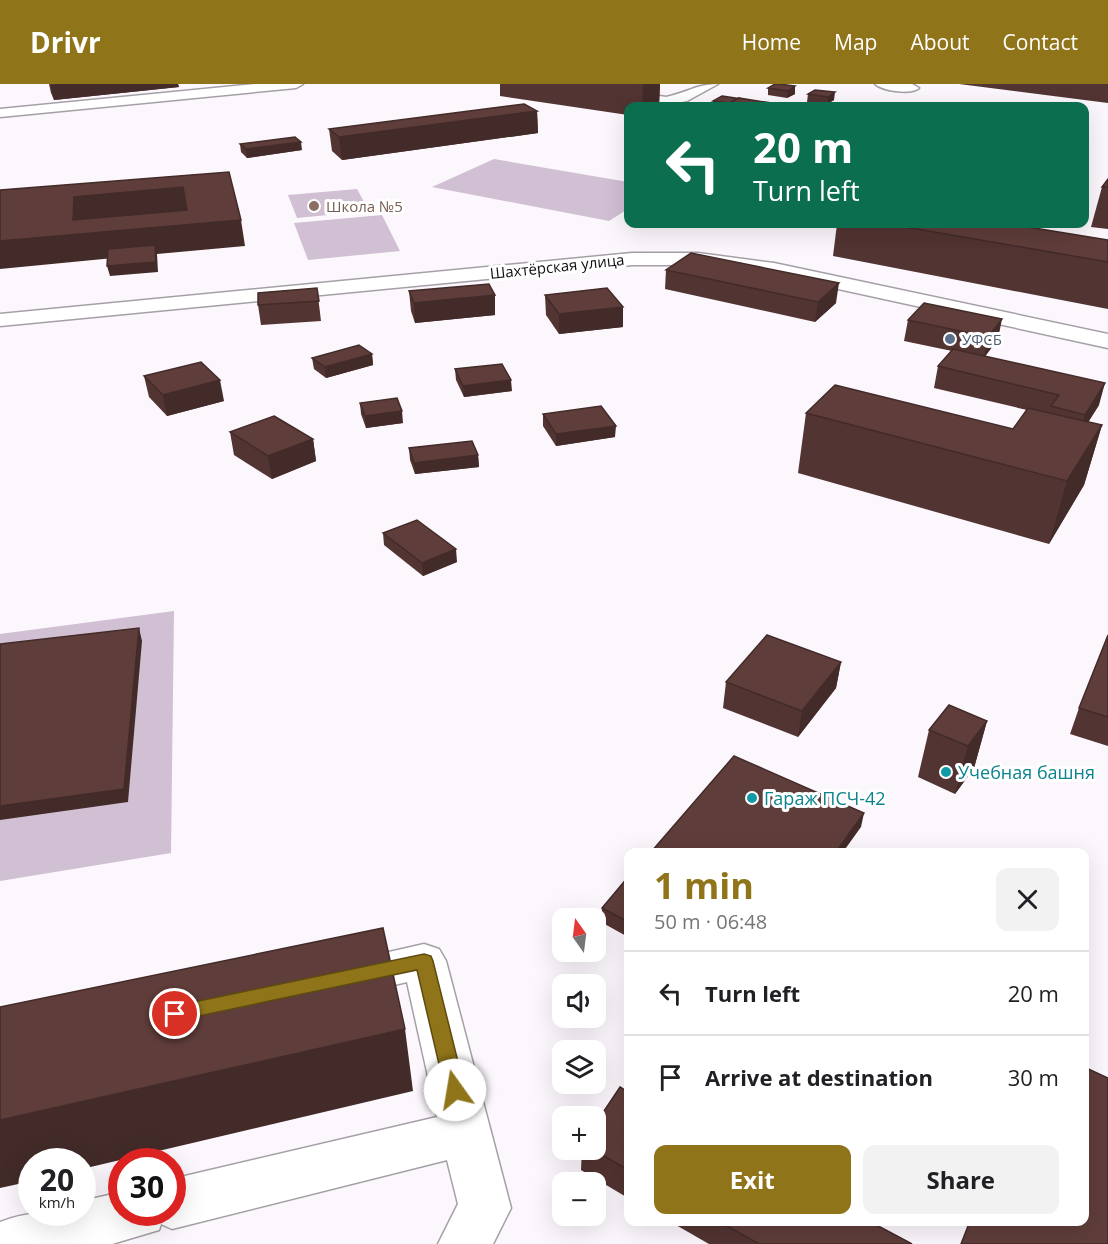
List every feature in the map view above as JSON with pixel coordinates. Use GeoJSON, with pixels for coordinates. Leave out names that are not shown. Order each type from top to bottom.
{"type":"FeatureCollection","features":[{"type":"Feature","properties":{"kind":"street"},"geometry":{"type":"LineString","coordinates":[[0,113],[296,84]]}},
{"type":"Feature","properties":{"kind":"street"},"geometry":{"type":"LineString","coordinates":[[553,84],[586,86],[666,101],[682,98],[711,84]]}},
{"type":"Feature","properties":{"kind":"street"},"geometry":{"type":"LineString","coordinates":[[882,84],[912,88]]}},
{"type":"Feature","properties":{"kind":"street","name":"Шахтёрская улица"},"geometry":{"type":"LineString","coordinates":[[0,320],[671,257],[774,269],[1108,341]]}},
{"type":"Feature","properties":{"kind":"street"},"geometry":{"type":"LineString","coordinates":[[307,986],[424,961],[485,1208],[464,1244]]}},
{"type":"Feature","properties":{"kind":"street"},"geometry":{"type":"LineString","coordinates":[[186,1201],[465,1133]]}},
{"type":"Feature","properties":{"kind":"street"},"geometry":{"type":"LineString","coordinates":[[9,1244],[108,1220]]}},
{"type":"Feature","properties":{"kind":"shaded area"},"geometry":{"type":"Polygon","coordinates":[[[494,159],[624,181],[624,212],[609,221],[432,187],[494,159]]]}},
{"type":"Feature","properties":{"kind":"shaded area"},"geometry":{"type":"Polygon","coordinates":[[[357,189],[369,211],[297,218],[288,195],[357,189]]]}},
{"type":"Feature","properties":{"kind":"shaded area"},"geometry":{"type":"Polygon","coordinates":[[[382,215],[400,251],[308,260],[294,223],[382,215]]]}},
{"type":"Feature","properties":{"kind":"shaded area"},"geometry":{"type":"Polygon","coordinates":[[[174,611],[171,853],[0,881],[0,634],[174,611]]]}},
{"type":"Feature","properties":{"kind":"building"},"geometry":{"type":"Polygon","coordinates":[[[775,84],[795,86],[788,91],[768,88],[775,84]]]}},
{"type":"Feature","properties":{"kind":"building"},"geometry":{"type":"Polygon","coordinates":[[[815,90],[835,92],[828,97],[808,94],[815,90]]]}},
{"type":"Feature","properties":{"kind":"building"},"geometry":{"type":"Polygon","coordinates":[[[722,96],[738,98],[732,102],[713,101],[722,96]]]}},
{"type":"Feature","properties":{"kind":"building"},"geometry":{"type":"Polygon","coordinates":[[[739,98],[765,102],[732,102],[739,98]]]}},
{"type":"Feature","properties":{"kind":"building"},"geometry":{"type":"Polygon","coordinates":[[[524,104],[537,111],[339,137],[329,129],[524,104]]]}},
{"type":"Feature","properties":{"kind":"building"},"geometry":{"type":"Polygon","coordinates":[[[295,137],[301,142],[246,149],[240,144],[295,137]]]}},
{"type":"Feature","properties":{"kind":"building"},"geometry":{"type":"Polygon","coordinates":[[[229,172],[241,220],[0,241],[0,190],[229,172]],[[183,187],[74,197],[73,220],[187,210],[183,187]]]}},
{"type":"Feature","properties":{"kind":"building"},"geometry":{"type":"Polygon","coordinates":[[[1108,179],[1108,187],[1102,187],[1108,179]]]}},
{"type":"Feature","properties":{"kind":"building"},"geometry":{"type":"Polygon","coordinates":[[[911,228],[1034,228],[1108,240],[1108,262],[911,228]]]}},
{"type":"Feature","properties":{"kind":"building"},"geometry":{"type":"Polygon","coordinates":[[[155,245],[156,262],[107,266],[108,249],[155,245]]]}},
{"type":"Feature","properties":{"kind":"building"},"geometry":{"type":"Polygon","coordinates":[[[691,253],[839,283],[818,302],[666,270],[691,253]]]}},
{"type":"Feature","properties":{"kind":"building"},"geometry":{"type":"Polygon","coordinates":[[[489,284],[495,295],[414,303],[409,291],[489,284]]]}},
{"type":"Feature","properties":{"kind":"building"},"geometry":{"type":"Polygon","coordinates":[[[317,288],[319,301],[258,305],[258,293],[317,288]]]}},
{"type":"Feature","properties":{"kind":"building"},"geometry":{"type":"Polygon","coordinates":[[[607,288],[623,307],[559,314],[545,295],[607,288]]]}},
{"type":"Feature","properties":{"kind":"building"},"geometry":{"type":"Polygon","coordinates":[[[924,303],[1002,319],[988,337],[908,320],[924,303]]]}},
{"type":"Feature","properties":{"kind":"building"},"geometry":{"type":"Polygon","coordinates":[[[359,345],[372,354],[325,367],[312,358],[359,345]]]}},
{"type":"Feature","properties":{"kind":"building"},"geometry":{"type":"Polygon","coordinates":[[[953,349],[1105,383],[1085,415],[1051,406],[1059,395],[938,366],[953,349]]]}},
{"type":"Feature","properties":{"kind":"building"},"geometry":{"type":"Polygon","coordinates":[[[201,362],[220,380],[163,395],[144,376],[201,362]]]}},
{"type":"Feature","properties":{"kind":"building"},"geometry":{"type":"Polygon","coordinates":[[[502,364],[511,380],[463,386],[455,369],[502,364]]]}},
{"type":"Feature","properties":{"kind":"building"},"geometry":{"type":"Polygon","coordinates":[[[835,385],[1013,429],[1028,408],[1102,425],[1067,481],[806,413],[835,385]]]}},
{"type":"Feature","properties":{"kind":"building"},"geometry":{"type":"Polygon","coordinates":[[[397,398],[402,411],[365,416],[360,403],[397,398]]]}},
{"type":"Feature","properties":{"kind":"building"},"geometry":{"type":"Polygon","coordinates":[[[601,406],[616,426],[556,434],[543,414],[601,406]]]}},
{"type":"Feature","properties":{"kind":"building"},"geometry":{"type":"Polygon","coordinates":[[[274,416],[313,439],[268,456],[230,432],[274,416]]]}},
{"type":"Feature","properties":{"kind":"building"},"geometry":{"type":"Polygon","coordinates":[[[472,441],[478,455],[414,463],[409,448],[472,441]]]}},
{"type":"Feature","properties":{"kind":"building"},"geometry":{"type":"Polygon","coordinates":[[[417,520],[456,549],[422,563],[383,533],[417,520]]]}},
{"type":"Feature","properties":{"kind":"building"},"geometry":{"type":"Polygon","coordinates":[[[139,628],[124,789],[0,806],[0,644],[139,628]]]}},
{"type":"Feature","properties":{"kind":"building"},"geometry":{"type":"Polygon","coordinates":[[[767,635],[841,662],[802,711],[726,682],[767,635]]]}},
{"type":"Feature","properties":{"kind":"building"},"geometry":{"type":"Polygon","coordinates":[[[1108,635],[1108,717],[1079,708],[1108,635]]]}},
{"type":"Feature","properties":{"kind":"building"},"geometry":{"type":"Polygon","coordinates":[[[949,705],[987,721],[968,746],[929,730],[949,705]]]}},
{"type":"Feature","properties":{"kind":"building","name":"Гараж ПСЧ-42"},"geometry":{"type":"Polygon","coordinates":[[[734,756],[864,813],[839,848],[654,848],[734,756]]]}},
{"type":"Feature","properties":{"kind":"building"},"geometry":{"type":"Polygon","coordinates":[[[624,882],[624,920],[606,908],[602,908],[624,882]]]}},
{"type":"Feature","properties":{"kind":"building"},"geometry":{"type":"Polygon","coordinates":[[[383,928],[405,1029],[0,1120],[0,1007],[383,928]]]}},
{"type":"Feature","properties":{"kind":"building"},"geometry":{"type":"Polygon","coordinates":[[[1089,1069],[1108,1078],[1108,1244],[961,1244],[968,1226],[1089,1226],[1089,1069]]]}},
{"type":"Feature","properties":{"kind":"building"},"geometry":{"type":"Polygon","coordinates":[[[620,1087],[624,1090],[624,1168],[606,1157],[606,1108],[620,1087]]]}},
{"type":"Feature","properties":{"kind":"building"},"geometry":{"type":"Polygon","coordinates":[[[727,1226],[878,1226],[912,1244],[759,1244],[727,1226]]]}},
{"type":"Feature","properties":{"kind":"place","name":"Школа №5"},"geometry":{"type":"Point","coordinates":[314,206]}},
{"type":"Feature","properties":{"kind":"place","name":"УФСБ"},"geometry":{"type":"Point","coordinates":[950,339]}},
{"type":"Feature","properties":{"kind":"place","name":"Учебная башня"},"geometry":{"type":"Point","coordinates":[946,772]}},
{"type":"Feature","properties":{"kind":"place","name":"Гараж ПСЧ-42"},"geometry":{"type":"Point","coordinates":[752,798]}},
{"type":"Feature","properties":{"kind":"route"},"geometry":{"type":"LineString","coordinates":[[175,1014],[424,961],[455,1090]]}}]}
